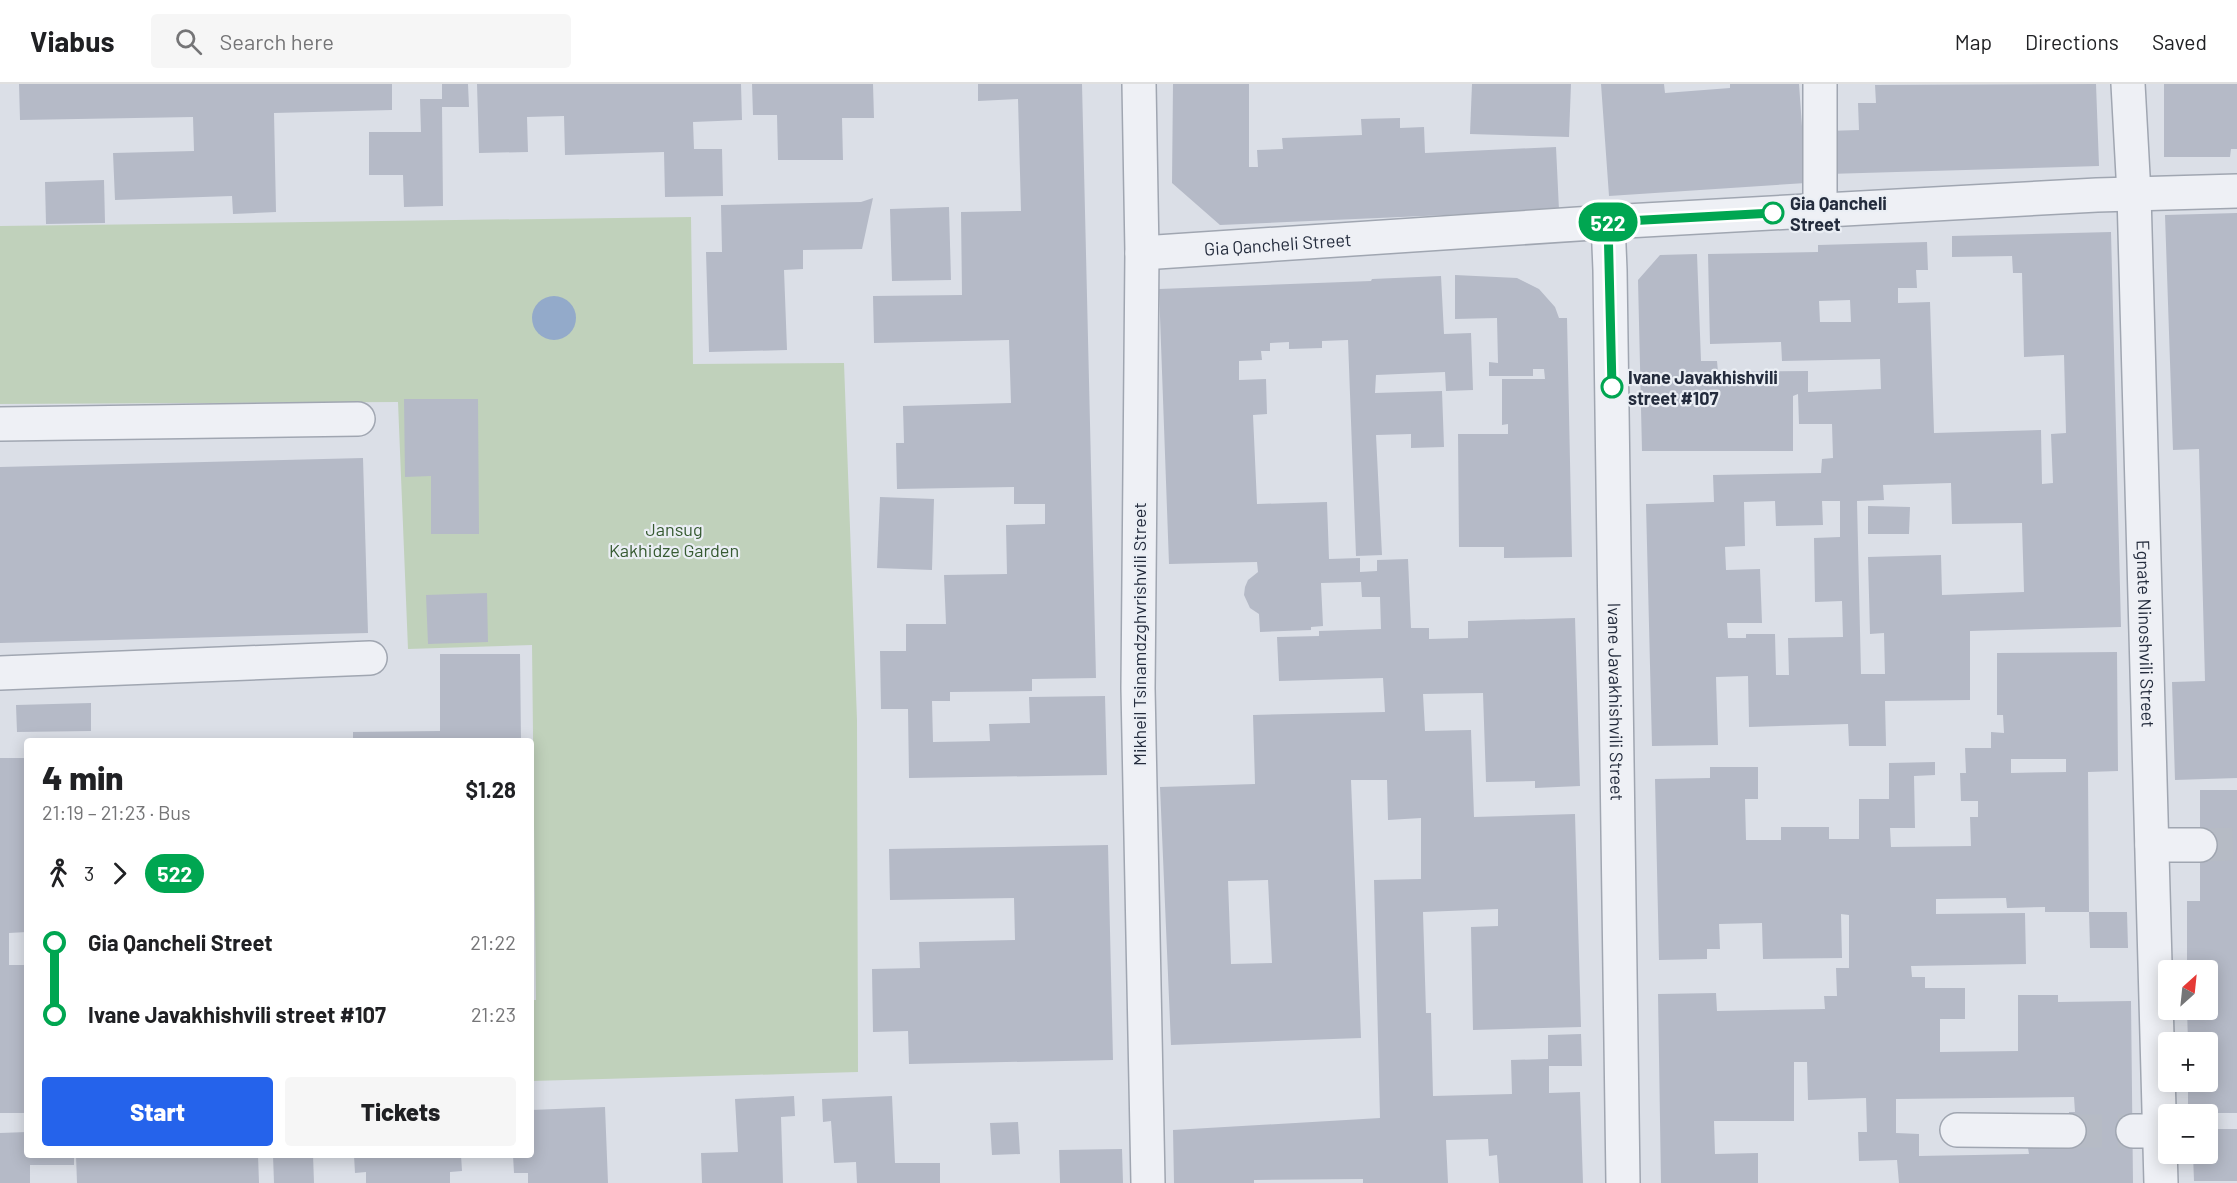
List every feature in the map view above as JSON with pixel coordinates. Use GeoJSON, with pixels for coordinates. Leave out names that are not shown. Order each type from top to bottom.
{"type":"FeatureCollection","features":[{"type":"Feature","properties":{"kind":"street","name":"Mikheil Tsinamdzghvrishvili Street"},"geometry":{"type":"LineString","coordinates":[[1139,84],[1142,254],[1138,688],[1148,1183]]}},
{"type":"Feature","properties":{"kind":"street"},"geometry":{"type":"LineString","coordinates":[[1820,84],[1820,211]]}},
{"type":"Feature","properties":{"kind":"street","name":"Egnate Ninoshvili Street"},"geometry":{"type":"LineString","coordinates":[[2128,84],[2134,194],[2152,845],[2146,1131],[2161,1183]]}},
{"type":"Feature","properties":{"kind":"street","name":"Gia Qancheli Street"},"geometry":{"type":"LineString","coordinates":[[1142,254],[1608,222],[2134,194],[2237,191]]}},
{"type":"Feature","properties":{"kind":"street","name":"Ivane Javakhishvili Street"},"geometry":{"type":"LineString","coordinates":[[1608,222],[1623,1183]]}},
{"type":"Feature","properties":{"kind":"street"},"geometry":{"type":"LineString","coordinates":[[0,424],[358,419]]}},
{"type":"Feature","properties":{"kind":"street"},"geometry":{"type":"LineString","coordinates":[[0,673],[370,658]]}},
{"type":"Feature","properties":{"kind":"street"},"geometry":{"type":"LineString","coordinates":[[2152,845],[2200,844]]}},
{"type":"Feature","properties":{"kind":"street"},"geometry":{"type":"LineString","coordinates":[[1957,1130],[2069,1131]]}},
{"type":"Feature","properties":{"kind":"green space","name":"Jansug Kakhidze Garden"},"geometry":{"type":"Polygon","coordinates":[[[691,217],[693,364],[844,363],[857,720],[858,1072],[534,1081],[534,1000],[536,1000],[532,645],[408,649],[398,402],[0,404],[0,226],[691,217]]]}},
{"type":"Feature","properties":{"kind":"water"},"geometry":{"type":"Polygon","coordinates":[[[554,296],[569,303],[576,318],[569,333],[554,340],[539,333],[532,318],[539,303],[554,296]]]}},
{"type":"Feature","properties":{"kind":"building"},"geometry":{"type":"Polygon","coordinates":[[[19,84],[392,84],[392,110],[274,113],[276,212],[233,214],[232,196],[115,200],[113,153],[194,151],[193,117],[20,120],[19,84]]]}},
{"type":"Feature","properties":{"kind":"building"},"geometry":{"type":"Polygon","coordinates":[[[442,84],[468,84],[469,107],[442,107],[443,206],[404,207],[403,175],[369,175],[369,132],[421,132],[420,99],[442,99],[442,84]]]}},
{"type":"Feature","properties":{"kind":"building"},"geometry":{"type":"Polygon","coordinates":[[[477,84],[741,84],[742,120],[693,122],[694,149],[722,149],[723,196],[665,197],[664,152],[565,155],[564,116],[527,117],[528,152],[479,153],[477,84]]]}},
{"type":"Feature","properties":{"kind":"building"},"geometry":{"type":"Polygon","coordinates":[[[752,84],[873,84],[874,118],[842,118],[843,160],[778,160],[777,115],[753,115],[752,84]]]}},
{"type":"Feature","properties":{"kind":"building"},"geometry":{"type":"Polygon","coordinates":[[[978,84],[1082,84],[1096,678],[1032,679],[1032,691],[950,692],[950,701],[932,701],[933,742],[990,741],[989,724],[1030,723],[1029,697],[1105,696],[1107,775],[909,778],[908,709],[881,709],[880,651],[906,651],[906,624],[946,624],[944,575],[1007,574],[1006,525],[1045,524],[1045,504],[1014,504],[1014,487],[897,489],[896,443],[904,443],[903,406],[1011,403],[1009,340],[874,343],[873,296],[962,295],[961,212],[1021,211],[1018,99],[978,101],[978,84]]]}},
{"type":"Feature","properties":{"kind":"building"},"geometry":{"type":"Polygon","coordinates":[[[1173,84],[1249,84],[1249,167],[1258,167],[1257,150],[1283,149],[1282,138],[1362,135],[1361,119],[1400,118],[1400,128],[1424,127],[1425,153],[1556,147],[1559,210],[1220,225],[1172,183],[1173,84]]]}},
{"type":"Feature","properties":{"kind":"building"},"geometry":{"type":"Polygon","coordinates":[[[1472,84],[1571,84],[1569,137],[1470,134],[1472,84]]]}},
{"type":"Feature","properties":{"kind":"building"},"geometry":{"type":"Polygon","coordinates":[[[1601,84],[1664,84],[1665,93],[1730,88],[1730,84],[1799,84],[1806,183],[1609,196],[1601,84]]]}},
{"type":"Feature","properties":{"kind":"building"},"geometry":{"type":"Polygon","coordinates":[[[2096,84],[2099,166],[1828,174],[1826,131],[1859,130],[1858,103],[1876,103],[1875,85],[2096,84]]]}},
{"type":"Feature","properties":{"kind":"building"},"geometry":{"type":"Polygon","coordinates":[[[2164,84],[2237,84],[2237,149],[2231,149],[2230,157],[2164,157],[2164,84]]]}},
{"type":"Feature","properties":{"kind":"building"},"geometry":{"type":"Polygon","coordinates":[[[104,180],[105,223],[46,224],[45,182],[104,180]]]}},
{"type":"Feature","properties":{"kind":"building"},"geometry":{"type":"Polygon","coordinates":[[[873,198],[862,249],[803,250],[803,269],[784,270],[787,350],[709,352],[706,252],[722,252],[721,205],[861,202],[873,198]]]}},
{"type":"Feature","properties":{"kind":"building"},"geometry":{"type":"Polygon","coordinates":[[[949,207],[951,280],[892,281],[890,209],[949,207]]]}},
{"type":"Feature","properties":{"kind":"building"},"geometry":{"type":"Polygon","coordinates":[[[2237,213],[2237,778],[2175,780],[2172,682],[2205,681],[2199,449],[2173,450],[2165,215],[2237,213]]]}},
{"type":"Feature","properties":{"kind":"building"},"geometry":{"type":"Polygon","coordinates":[[[2111,232],[2121,627],[1970,631],[1970,700],[1885,701],[1886,746],[1849,746],[1848,724],[1749,727],[1748,676],[1716,677],[1718,745],[1652,746],[1646,504],[1714,502],[1713,475],[1821,473],[1822,459],[1833,458],[1832,424],[1799,424],[1798,394],[1793,396],[1793,451],[1642,451],[1638,280],[1660,255],[1697,254],[1701,361],[1717,361],[1718,372],[1808,371],[1808,392],[1881,389],[1880,359],[1782,361],[1781,342],[1710,344],[1708,254],[1818,252],[1818,245],[1927,242],[1928,270],[1916,270],[1917,288],[1898,288],[1898,303],[1930,302],[1934,433],[2041,430],[2042,484],[2053,483],[2051,434],[2066,433],[2064,355],[2024,357],[2022,273],[2013,273],[2012,256],[1952,257],[1952,236],[2111,232]],[[1850,300],[1819,301],[1820,322],[1851,322],[1850,300]],[[1951,483],[1883,485],[1884,500],[1857,501],[1861,674],[1885,674],[1884,633],[1870,634],[1868,557],[1941,555],[1942,595],[2024,592],[2022,523],[1952,524],[1951,483]],[[1775,501],[1744,502],[1745,546],[1725,547],[1726,570],[1760,569],[1762,623],[1727,623],[1728,638],[1746,638],[1746,634],[1775,634],[1776,675],[1789,675],[1788,638],[1843,637],[1842,601],[1815,602],[1814,538],[1840,537],[1840,501],[1822,501],[1823,525],[1776,526],[1775,501]]]}},
{"type":"Feature","properties":{"kind":"building"},"geometry":{"type":"Polygon","coordinates":[[[1455,275],[1517,278],[1539,289],[1555,307],[1559,318],[1567,318],[1572,557],[1504,558],[1504,547],[1459,547],[1458,434],[1508,434],[1508,424],[1502,425],[1502,379],[1545,379],[1544,369],[1533,369],[1533,376],[1489,376],[1489,362],[1498,363],[1497,318],[1455,319],[1455,275]]]}},
{"type":"Feature","properties":{"kind":"building"},"geometry":{"type":"Polygon","coordinates":[[[1441,276],[1444,334],[1471,333],[1473,390],[1446,391],[1445,372],[1376,375],[1375,393],[1442,391],[1444,447],[1411,448],[1411,434],[1376,435],[1382,555],[1356,556],[1348,340],[1322,341],[1322,348],[1289,349],[1289,342],[1270,343],[1270,351],[1261,351],[1262,360],[1239,361],[1239,380],[1266,379],[1267,414],[1253,415],[1257,504],[1327,502],[1329,559],[1360,558],[1360,572],[1377,571],[1377,560],[1408,559],[1411,628],[1429,628],[1429,639],[1468,638],[1468,621],[1575,618],[1580,786],[1535,788],[1535,781],[1486,782],[1483,693],[1423,694],[1425,731],[1471,730],[1474,817],[1575,814],[1581,1027],[1473,1030],[1471,927],[1498,926],[1498,909],[1423,912],[1426,1013],[1431,1013],[1433,1096],[1512,1094],[1511,1060],[1548,1059],[1548,1035],[1581,1034],[1582,1066],[1549,1066],[1549,1093],[1580,1092],[1583,1183],[1499,1183],[1497,1155],[1489,1156],[1488,1139],[1446,1140],[1448,1183],[1363,1183],[1363,1179],[1174,1183],[1173,1130],[1380,1118],[1374,880],[1421,879],[1421,818],[1388,820],[1387,780],[1351,780],[1361,1038],[1171,1045],[1160,787],[1255,784],[1253,715],[1385,712],[1383,678],[1279,681],[1277,637],[1319,636],[1319,631],[1381,629],[1380,597],[1362,597],[1361,582],[1321,583],[1323,626],[1311,627],[1311,630],[1260,632],[1259,614],[1250,608],[1244,595],[1248,580],[1258,572],[1257,562],[1169,564],[1159,289],[1371,281],[1372,279],[1441,276]],[[1268,880],[1228,881],[1231,964],[1272,963],[1268,880]]]}},
{"type":"Feature","properties":{"kind":"building"},"geometry":{"type":"Polygon","coordinates":[[[404,399],[478,399],[479,534],[431,534],[431,476],[405,477],[404,399]]]}},
{"type":"Feature","properties":{"kind":"building"},"geometry":{"type":"Polygon","coordinates":[[[363,458],[368,633],[0,643],[0,467],[363,458]]]}},
{"type":"Feature","properties":{"kind":"building"},"geometry":{"type":"Polygon","coordinates":[[[880,497],[934,499],[932,570],[877,568],[880,497]]]}},
{"type":"Feature","properties":{"kind":"building"},"geometry":{"type":"Polygon","coordinates":[[[1868,506],[1910,507],[1909,534],[1868,534],[1868,506]]]}},
{"type":"Feature","properties":{"kind":"building"},"geometry":{"type":"Polygon","coordinates":[[[487,593],[488,642],[428,644],[426,595],[487,593]]]}},
{"type":"Feature","properties":{"kind":"building"},"geometry":{"type":"Polygon","coordinates":[[[2117,652],[2118,771],[2088,772],[2089,912],[2045,912],[2045,907],[2007,908],[2006,898],[1936,899],[1936,914],[2025,913],[2026,964],[1911,966],[1912,977],[1925,977],[1925,988],[1965,988],[1965,1019],[1940,1019],[1940,1052],[2018,1051],[2018,995],[2058,995],[2058,1002],[2131,1001],[2133,1183],[1899,1183],[1897,1160],[1859,1161],[1858,1132],[1867,1132],[1866,1098],[1808,1100],[1807,1062],[1794,1062],[1794,1121],[1714,1121],[1715,1154],[1758,1153],[1758,1183],[1661,1183],[1658,994],[1716,993],[1717,1011],[1825,1009],[1824,996],[1837,996],[1836,968],[1849,968],[1849,915],[1841,914],[1842,958],[1763,959],[1762,923],[1719,924],[1720,949],[1707,949],[1707,959],[1659,960],[1655,779],[1710,778],[1710,767],[1758,767],[1758,799],[1745,799],[1746,840],[1781,840],[1781,827],[1829,827],[1829,839],[1859,839],[1859,799],[1889,799],[1889,763],[1935,762],[1935,775],[1914,776],[1915,828],[1890,828],[1891,847],[1971,846],[1970,817],[1978,817],[1978,801],[1961,801],[1960,773],[1966,773],[1965,748],[1991,748],[1991,732],[2004,733],[2003,715],[1997,715],[1997,653],[2117,652]],[[2011,759],[2011,773],[2066,772],[2066,759],[2011,759]],[[2074,1097],[1896,1099],[1896,1133],[1919,1134],[1919,1156],[2029,1154],[2028,1148],[2069,1148],[2069,1112],[2075,1112],[2074,1097]]]}},
{"type":"Feature","properties":{"kind":"building"},"geometry":{"type":"Polygon","coordinates":[[[440,654],[520,654],[521,738],[353,738],[353,732],[440,731],[440,654]]]}},
{"type":"Feature","properties":{"kind":"building"},"geometry":{"type":"Polygon","coordinates":[[[91,703],[91,731],[17,732],[16,705],[91,703]]]}},
{"type":"Feature","properties":{"kind":"building"},"geometry":{"type":"Polygon","coordinates":[[[0,758],[24,758],[24,932],[9,933],[9,965],[24,965],[24,1113],[0,1113],[0,758]]]}},
{"type":"Feature","properties":{"kind":"building"},"geometry":{"type":"Polygon","coordinates":[[[2200,790],[2237,790],[2237,1113],[2218,1113],[2218,1104],[2188,1104],[2188,1092],[2218,1092],[2218,1032],[2188,1032],[2187,1020],[2218,1020],[2218,960],[2187,960],[2187,901],[2200,901],[2200,790]]]}},
{"type":"Feature","properties":{"kind":"building"},"geometry":{"type":"Polygon","coordinates":[[[1108,845],[1113,1060],[909,1064],[908,1031],[873,1032],[872,969],[920,968],[919,942],[1015,940],[1014,898],[890,900],[889,849],[1108,845]]]}},
{"type":"Feature","properties":{"kind":"building"},"geometry":{"type":"Polygon","coordinates":[[[2089,912],[2127,912],[2128,948],[2090,948],[2089,912]]]}},
{"type":"Feature","properties":{"kind":"building"},"geometry":{"type":"Polygon","coordinates":[[[794,1096],[795,1116],[781,1117],[783,1183],[702,1183],[701,1153],[738,1152],[735,1099],[794,1096]]]}},
{"type":"Feature","properties":{"kind":"building"},"geometry":{"type":"Polygon","coordinates":[[[892,1096],[895,1163],[940,1163],[940,1183],[857,1183],[856,1162],[834,1163],[831,1121],[823,1122],[822,1099],[892,1096]]]}},
{"type":"Feature","properties":{"kind":"building"},"geometry":{"type":"Polygon","coordinates":[[[605,1107],[608,1183],[528,1183],[528,1173],[514,1173],[513,1158],[534,1158],[534,1110],[605,1107]]]}},
{"type":"Feature","properties":{"kind":"building"},"geometry":{"type":"Polygon","coordinates":[[[1018,1122],[1020,1154],[992,1155],[990,1123],[1018,1122]]]}},
{"type":"Feature","properties":{"kind":"building"},"geometry":{"type":"Polygon","coordinates":[[[2218,1129],[2237,1129],[2237,1181],[2194,1181],[2193,1164],[2218,1164],[2218,1129]]]}},
{"type":"Feature","properties":{"kind":"building"},"geometry":{"type":"Polygon","coordinates":[[[24,1132],[24,1158],[74,1158],[74,1165],[30,1165],[30,1183],[0,1183],[0,1133],[24,1132]]]}},
{"type":"Feature","properties":{"kind":"building"},"geometry":{"type":"Polygon","coordinates":[[[1122,1149],[1123,1183],[1060,1183],[1059,1150],[1122,1149]]]}},
{"type":"Feature","properties":{"kind":"building"},"geometry":{"type":"Polygon","coordinates":[[[76,1158],[258,1158],[259,1183],[77,1183],[76,1158]]]}},
{"type":"Feature","properties":{"kind":"building"},"geometry":{"type":"Polygon","coordinates":[[[273,1158],[313,1158],[314,1183],[274,1183],[273,1158]]]}},
{"type":"Feature","properties":{"kind":"building"},"geometry":{"type":"Polygon","coordinates":[[[354,1158],[461,1158],[462,1171],[450,1172],[450,1183],[366,1183],[366,1172],[355,1173],[354,1158]]]}},
{"type":"Feature","properties":{"kind":"tunnel"},"geometry":{"type":"LineString","coordinates":[[2200,845],[2237,844]]}},
{"type":"Feature","properties":{"kind":"tunnel"},"geometry":{"type":"LineString","coordinates":[[2069,1131],[2133,1131]]}},
{"type":"Feature","properties":{"kind":"bus line","name":"522"},"geometry":{"type":"LineString","coordinates":[[1612,387],[1608,222],[1773,213]]}},
{"type":"Feature","properties":{"kind":"place","name":"Gia Qancheli Street"},"geometry":{"type":"Point","coordinates":[1773,213]}},
{"type":"Feature","properties":{"kind":"place","name":"Ivane Javakhishvili street #107"},"geometry":{"type":"Point","coordinates":[1612,387]}}]}
